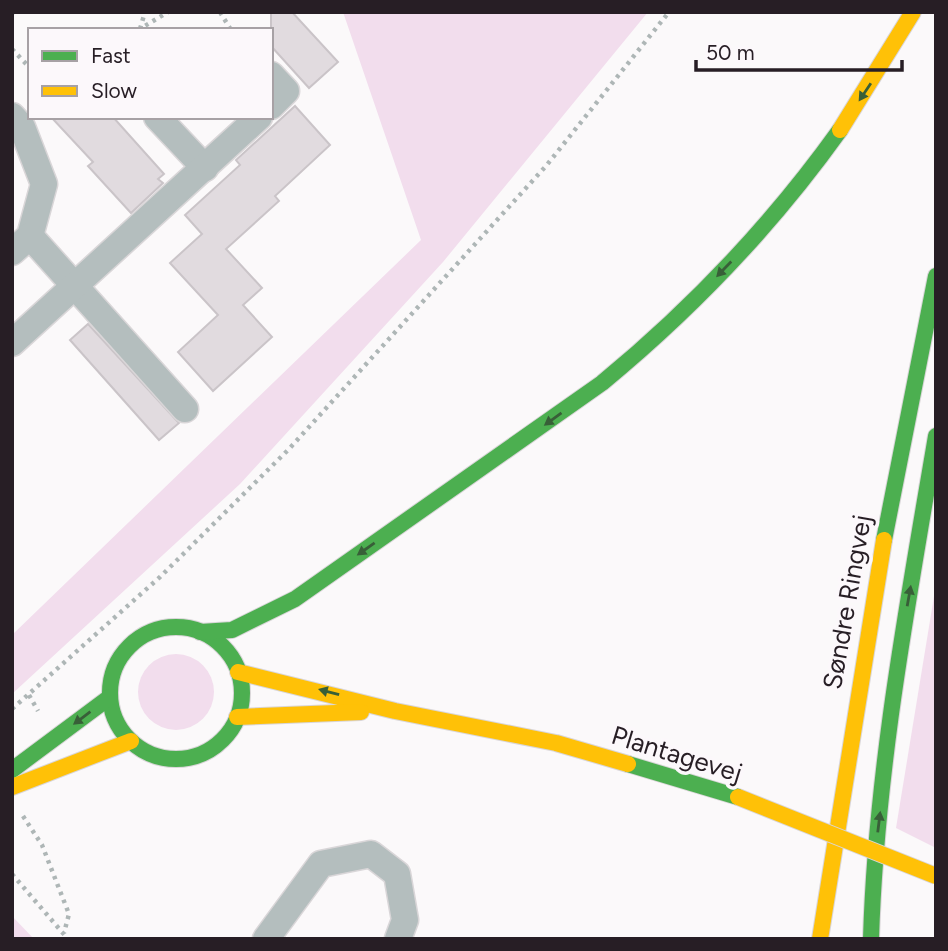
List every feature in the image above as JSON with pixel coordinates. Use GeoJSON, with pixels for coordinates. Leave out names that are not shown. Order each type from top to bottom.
{"type":"FeatureCollection","features":[{"type":"Feature","properties":{"kind":"main road"},"geometry":{"type":"LineString","coordinates":[[200,632],[237,629],[283,604],[488,465],[603,383],[684,311],[768,224],[888,58],[913,12]]}},
{"type":"Feature","properties":{"kind":"main road","name":"Søndre Ringvej"},"geometry":{"type":"LineString","coordinates":[[820,939],[853,713],[892,486],[936,276]]}},
{"type":"Feature","properties":{"kind":"main road"},"geometry":{"type":"LineString","coordinates":[[871,939],[873,868],[900,652],[936,436]]}},
{"type":"Feature","properties":{"kind":"main road"},"geometry":{"type":"LineString","coordinates":[[182,627],[200,632],[217,641],[238,672],[242,694],[237,717],[218,743],[190,757],[159,756],[131,741],[120,728],[110,697],[115,669],[130,645],[145,634],[163,628],[182,627]]}},
{"type":"Feature","properties":{"kind":"main road","name":"Plantagevej"},"geometry":{"type":"LineString","coordinates":[[238,672],[395,710],[556,743],[738,797],[806,821],[936,876]]}},
{"type":"Feature","properties":{"kind":"main road"},"geometry":{"type":"LineString","coordinates":[[12,771],[110,697]]}},
{"type":"Feature","properties":{"kind":"main road","name":"Plantagevej"},"geometry":{"type":"LineString","coordinates":[[237,717],[395,710]]}},
{"type":"Feature","properties":{"kind":"main road"},"geometry":{"type":"LineString","coordinates":[[12,787],[131,741]]}},
{"type":"Feature","properties":{"kind":"street"},"geometry":{"type":"LineString","coordinates":[[273,77],[286,91],[273,104]]}},
{"type":"Feature","properties":{"kind":"street"},"geometry":{"type":"LineString","coordinates":[[12,117],[22,127],[44,184],[21,244],[74,288],[186,410]]}},
{"type":"Feature","properties":{"kind":"street"},"geometry":{"type":"LineString","coordinates":[[159,119],[205,168]]}},
{"type":"Feature","properties":{"kind":"street"},"geometry":{"type":"LineString","coordinates":[[12,343],[257,119]]}},
{"type":"Feature","properties":{"kind":"street"},"geometry":{"type":"LineString","coordinates":[[266,939],[321,864],[372,854],[397,874],[405,919],[398,939]]}},
{"type":"Feature","properties":{"kind":"path"},"geometry":{"type":"LineString","coordinates":[[142,28],[168,12]]}},
{"type":"Feature","properties":{"kind":"path"},"geometry":{"type":"LineString","coordinates":[[220,12],[230,28]]}},
{"type":"Feature","properties":{"kind":"path"},"geometry":{"type":"LineString","coordinates":[[12,709],[160,577],[289,449],[546,166],[669,12]]}},
{"type":"Feature","properties":{"kind":"path"},"geometry":{"type":"LineString","coordinates":[[12,49],[28,66]]}},
{"type":"Feature","properties":{"kind":"path"},"geometry":{"type":"LineString","coordinates":[[22,814],[41,845],[69,914],[64,933]]}},
{"type":"Feature","properties":{"kind":"path"},"geometry":{"type":"LineString","coordinates":[[12,874],[68,939]]}},
{"type":"Feature","properties":{"kind":"shaded area"},"geometry":{"type":"Polygon","coordinates":[[[343,12],[648,12],[443,262],[240,484],[12,694],[12,635],[421,240],[343,12]]]}},
{"type":"Feature","properties":{"kind":"shaded area"},"geometry":{"type":"Polygon","coordinates":[[[936,584],[936,848],[896,828],[936,584]]]}},
{"type":"Feature","properties":{"kind":"shaded area"},"geometry":{"type":"Polygon","coordinates":[[[176,654],[191,657],[203,665],[211,677],[214,692],[211,707],[203,719],[191,727],[176,730],[161,727],[149,719],[141,707],[138,692],[141,677],[149,665],[161,657],[176,654]]]}},
{"type":"Feature","properties":{"kind":"shaded area"},"geometry":{"type":"Polygon","coordinates":[[[12,916],[34,939],[12,939],[12,916]]]}},
{"type":"Feature","properties":{"kind":"building"},"geometry":{"type":"Polygon","coordinates":[[[271,12],[292,12],[338,62],[309,88],[273,48],[271,12]]]}},
{"type":"Feature","properties":{"kind":"building"},"geometry":{"type":"Polygon","coordinates":[[[295,106],[330,145],[275,196],[279,201],[226,249],[262,288],[243,305],[272,337],[213,391],[178,352],[218,315],[170,263],[202,234],[185,215],[240,165],[236,160],[295,106]]]}},
{"type":"Feature","properties":{"kind":"building"},"geometry":{"type":"Polygon","coordinates":[[[53,119],[115,119],[164,174],[158,179],[163,183],[131,213],[88,166],[93,162],[53,119]]]}},
{"type":"Feature","properties":{"kind":"building"},"geometry":{"type":"Polygon","coordinates":[[[88,324],[179,423],[159,440],[70,340],[88,324]]]}},
{"type":"Feature","properties":{"kind":"traffic: fast"},"geometry":{"type":"LineString","coordinates":[[200,632],[232,630],[295,599],[602,383],[668,325],[730,264],[787,199],[840,130]]}},
{"type":"Feature","properties":{"kind":"traffic: fast"},"geometry":{"type":"LineString","coordinates":[[884,540],[936,276]]}},
{"type":"Feature","properties":{"kind":"traffic: fast"},"geometry":{"type":"LineString","coordinates":[[871,939],[886,749],[936,436]]}},
{"type":"Feature","properties":{"kind":"traffic: fast"},"geometry":{"type":"LineString","coordinates":[[176,627],[201,632],[222,647],[237,668],[242,693],[237,718],[222,739],[201,754],[176,759],[151,754],[130,739],[115,718],[110,693],[115,668],[130,647],[151,632],[176,627]]}},
{"type":"Feature","properties":{"kind":"traffic: fast"},"geometry":{"type":"LineString","coordinates":[[12,770],[110,697]]}},
{"type":"Feature","properties":{"kind":"traffic: fast"},"geometry":{"type":"LineString","coordinates":[[628,764],[738,797]]}},
{"type":"Feature","properties":{"kind":"traffic: slow"},"geometry":{"type":"LineString","coordinates":[[840,130],[913,12]]}},
{"type":"Feature","properties":{"kind":"traffic: slow"},"geometry":{"type":"LineString","coordinates":[[820,939],[884,540]]}},
{"type":"Feature","properties":{"kind":"traffic: slow"},"geometry":{"type":"LineString","coordinates":[[238,672],[395,711],[556,743],[628,764]]}},
{"type":"Feature","properties":{"kind":"traffic: slow"},"geometry":{"type":"LineString","coordinates":[[237,717],[361,712]]}},
{"type":"Feature","properties":{"kind":"traffic: slow"},"geometry":{"type":"LineString","coordinates":[[12,787],[131,741]]}},
{"type":"Feature","properties":{"kind":"traffic: slow"},"geometry":{"type":"LineString","coordinates":[[738,797],[936,876]]}}]}
